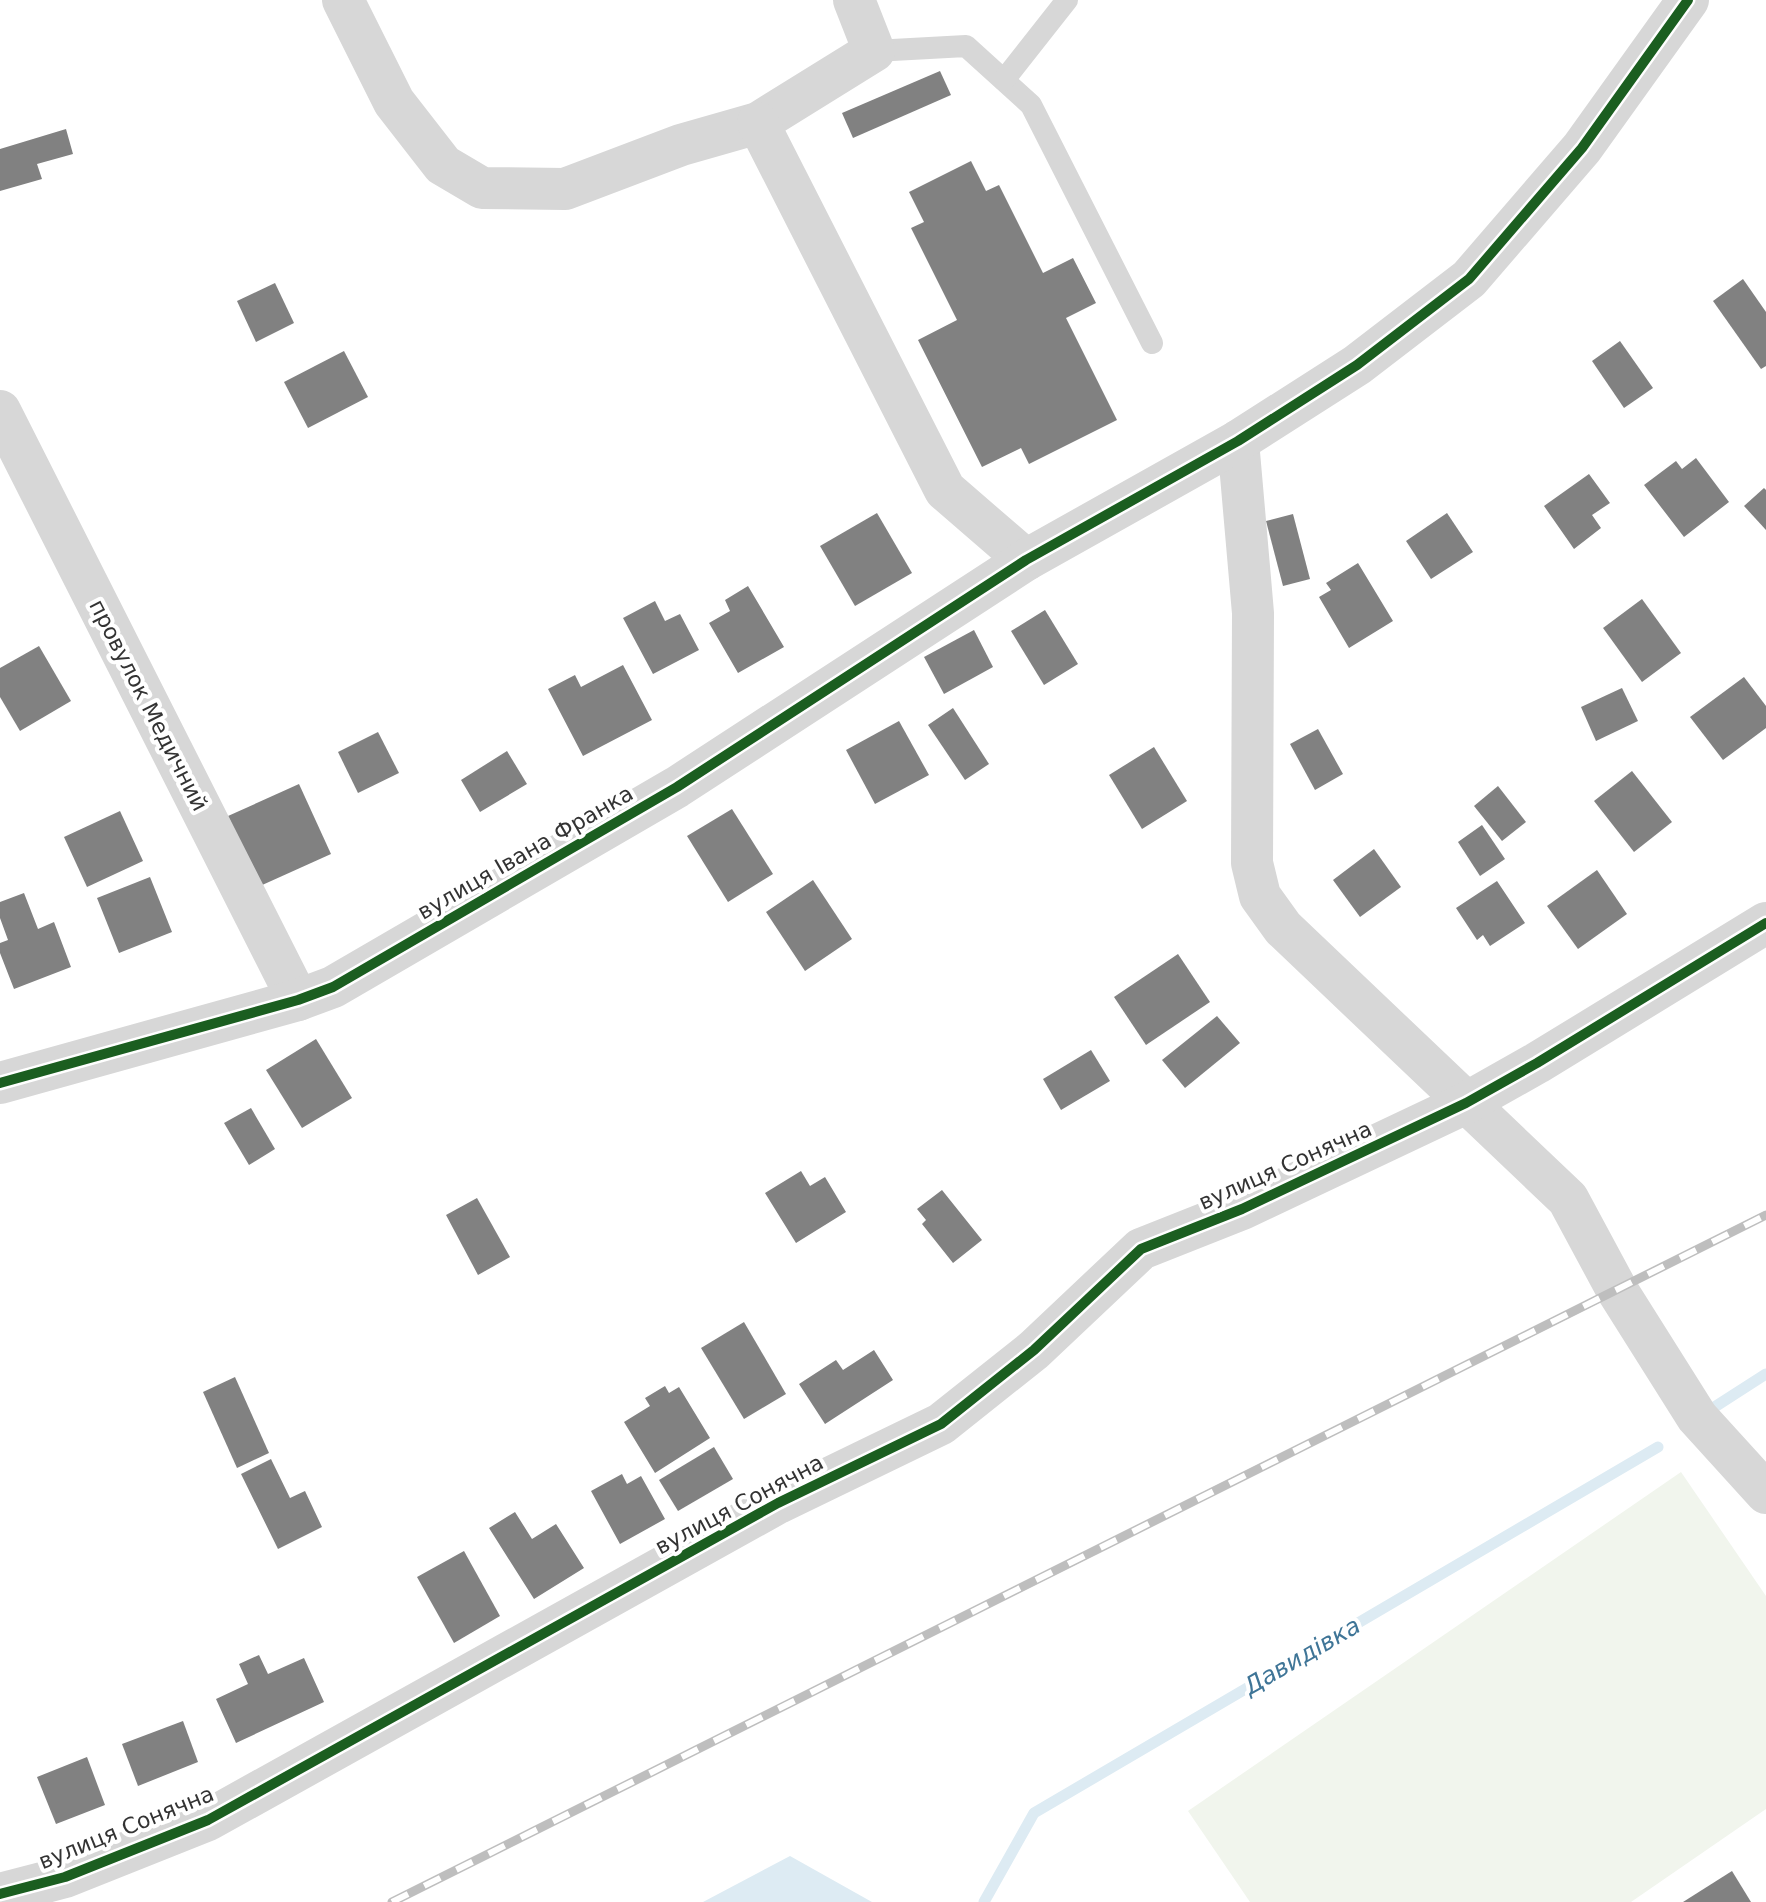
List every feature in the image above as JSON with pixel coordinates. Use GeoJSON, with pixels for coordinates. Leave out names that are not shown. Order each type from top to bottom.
{"type":"FeatureCollection","features":[{"type":"Feature","properties":{"kind":"street"},"geometry":{"type":"LineString","coordinates":[[343,0],[394,102],[443,165],[482,188],[565,189],[681,145],[758,123],[874,51],[854,0]]}},
{"type":"Feature","properties":{"kind":"street","name":"вулиця Івана Франка"},"geometry":{"type":"LineString","coordinates":[[0,1083],[298,1000],[333,987],[677,787],[1026,560],[1238,441],[1357,365],[1469,279],[1582,148],[1688,0]]}},
{"type":"Feature","properties":{"kind":"street"},"geometry":{"type":"LineString","coordinates":[[758,123],[945,490],[1026,560]]}},
{"type":"Feature","properties":{"kind":"street","name":"провулок Медичний"},"geometry":{"type":"LineString","coordinates":[[0,411],[298,1000]]}},
{"type":"Feature","properties":{"kind":"street"},"geometry":{"type":"LineString","coordinates":[[1238,441],[1253,613],[1252,863],[1260,896],[1283,928],[1568,1199],[1617,1290],[1697,1417],[1766,1493]]}},
{"type":"Feature","properties":{"kind":"street","name":"вулиця Сонячна"},"geometry":{"type":"LineString","coordinates":[[0,1894],[65,1877],[208,1820],[778,1503],[941,1424],[1034,1350],[1141,1249],[1242,1209],[1466,1103],[1766,923]]}},
{"type":"Feature","properties":{"kind":"lane"},"geometry":{"type":"LineString","coordinates":[[1004,80],[1067,0]]}},
{"type":"Feature","properties":{"kind":"lane"},"geometry":{"type":"LineString","coordinates":[[874,51],[966,46],[1031,105],[1152,343]]}},
{"type":"Feature","properties":{"kind":"shaded area"},"geometry":{"type":"Polygon","coordinates":[[[1681,1472],[1766,1596],[1766,1809],[1631,1902],[1250,1902],[1188,1811],[1681,1472]]]}},
{"type":"Feature","properties":{"kind":"shaded area"},"geometry":{"type":"Polygon","coordinates":[[[790,1856],[872,1902],[703,1902],[790,1856]]]}},
{"type":"Feature","properties":{"kind":"building"},"geometry":{"type":"Polygon","coordinates":[[[940,71],[951,95],[853,138],[842,113],[940,71]]]}},
{"type":"Feature","properties":{"kind":"building"},"geometry":{"type":"Polygon","coordinates":[[[66,129],[73,154],[37,164],[42,179],[0,191],[0,149],[66,129]]]}},
{"type":"Feature","properties":{"kind":"building"},"geometry":{"type":"Polygon","coordinates":[[[971,161],[986,191],[999,185],[1043,273],[1073,258],[1096,303],[1066,318],[1117,420],[1029,464],[1021,448],[982,467],[918,340],[957,320],[911,228],[924,222],[909,192],[971,161]]]}},
{"type":"Feature","properties":{"kind":"building"},"geometry":{"type":"Polygon","coordinates":[[[1743,279],[1766,312],[1766,366],[1761,369],[1713,301],[1743,279]]]}},
{"type":"Feature","properties":{"kind":"building"},"geometry":{"type":"Polygon","coordinates":[[[275,283],[294,323],[256,342],[237,301],[275,283]]]}},
{"type":"Feature","properties":{"kind":"building"},"geometry":{"type":"Polygon","coordinates":[[[1620,341],[1653,388],[1624,408],[1592,361],[1620,341]]]}},
{"type":"Feature","properties":{"kind":"building"},"geometry":{"type":"Polygon","coordinates":[[[344,351],[368,397],[308,428],[284,382],[344,351]]]}},
{"type":"Feature","properties":{"kind":"building"},"geometry":{"type":"Polygon","coordinates":[[[1696,458],[1729,502],[1684,537],[1644,485],[1676,461],[1682,469],[1696,458]]]}},
{"type":"Feature","properties":{"kind":"building"},"geometry":{"type":"Polygon","coordinates":[[[1589,474],[1610,503],[1592,515],[1601,528],[1574,549],[1544,506],[1589,474]]]}},
{"type":"Feature","properties":{"kind":"building"},"geometry":{"type":"Polygon","coordinates":[[[1764,488],[1766,490],[1766,530],[1744,506],[1764,488]]]}},
{"type":"Feature","properties":{"kind":"building"},"geometry":{"type":"Polygon","coordinates":[[[877,513],[912,573],[855,606],[820,546],[877,513]]]}},
{"type":"Feature","properties":{"kind":"building"},"geometry":{"type":"Polygon","coordinates":[[[1447,513],[1473,552],[1431,579],[1406,541],[1447,513]]]}},
{"type":"Feature","properties":{"kind":"building"},"geometry":{"type":"Polygon","coordinates":[[[1293,514],[1310,579],[1283,586],[1266,521],[1293,514]]]}},
{"type":"Feature","properties":{"kind":"building"},"geometry":{"type":"Polygon","coordinates":[[[1358,563],[1393,621],[1349,648],[1319,597],[1331,590],[1326,583],[1358,563]]]}},
{"type":"Feature","properties":{"kind":"building"},"geometry":{"type":"Polygon","coordinates":[[[748,586],[784,647],[738,673],[709,623],[730,611],[725,600],[748,586]]]}},
{"type":"Feature","properties":{"kind":"building"},"geometry":{"type":"Polygon","coordinates":[[[1642,599],[1681,653],[1642,682],[1603,628],[1642,599]]]}},
{"type":"Feature","properties":{"kind":"building"},"geometry":{"type":"Polygon","coordinates":[[[655,601],[665,621],[680,614],[699,650],[653,674],[623,618],[655,601]]]}},
{"type":"Feature","properties":{"kind":"building"},"geometry":{"type":"Polygon","coordinates":[[[1045,610],[1078,664],[1044,685],[1011,631],[1045,610]]]}},
{"type":"Feature","properties":{"kind":"building"},"geometry":{"type":"Polygon","coordinates":[[[974,630],[993,667],[944,694],[924,657],[974,630]]]}},
{"type":"Feature","properties":{"kind":"building"},"geometry":{"type":"Polygon","coordinates":[[[39,646],[71,701],[20,731],[0,697],[0,668],[39,646]]]}},
{"type":"Feature","properties":{"kind":"building"},"geometry":{"type":"Polygon","coordinates":[[[623,665],[652,720],[583,756],[548,689],[575,675],[581,687],[623,665]]]}},
{"type":"Feature","properties":{"kind":"building"},"geometry":{"type":"Polygon","coordinates":[[[1744,677],[1766,706],[1766,728],[1723,760],[1690,717],[1744,677]]]}},
{"type":"Feature","properties":{"kind":"building"},"geometry":{"type":"Polygon","coordinates":[[[1622,688],[1638,721],[1596,741],[1581,707],[1622,688]]]}},
{"type":"Feature","properties":{"kind":"building"},"geometry":{"type":"Polygon","coordinates":[[[953,708],[989,764],[965,780],[928,725],[953,708]]]}},
{"type":"Feature","properties":{"kind":"building"},"geometry":{"type":"Polygon","coordinates":[[[899,721],[929,775],[875,804],[846,750],[899,721]]]}},
{"type":"Feature","properties":{"kind":"building"},"geometry":{"type":"Polygon","coordinates":[[[1318,729],[1343,774],[1315,790],[1290,744],[1318,729]]]}},
{"type":"Feature","properties":{"kind":"building"},"geometry":{"type":"Polygon","coordinates":[[[378,732],[399,773],[358,793],[338,752],[378,732]]]}},
{"type":"Feature","properties":{"kind":"building"},"geometry":{"type":"Polygon","coordinates":[[[1154,747],[1187,801],[1142,829],[1109,775],[1154,747]]]}},
{"type":"Feature","properties":{"kind":"building"},"geometry":{"type":"Polygon","coordinates":[[[507,751],[527,784],[480,812],[461,780],[507,751]]]}},
{"type":"Feature","properties":{"kind":"building"},"geometry":{"type":"Polygon","coordinates":[[[1632,771],[1672,822],[1634,852],[1594,801],[1632,771]]]}},
{"type":"Feature","properties":{"kind":"building"},"geometry":{"type":"Polygon","coordinates":[[[299,784],[331,854],[260,886],[228,816],[299,784]]]}},
{"type":"Feature","properties":{"kind":"building"},"geometry":{"type":"Polygon","coordinates":[[[1498,786],[1526,822],[1502,841],[1474,806],[1498,786]]]}},
{"type":"Feature","properties":{"kind":"building"},"geometry":{"type":"Polygon","coordinates":[[[732,809],[773,874],[728,902],[687,836],[732,809]]]}},
{"type":"Feature","properties":{"kind":"building"},"geometry":{"type":"Polygon","coordinates":[[[120,811],[143,861],[87,887],[64,837],[120,811]]]}},
{"type":"Feature","properties":{"kind":"building"},"geometry":{"type":"Polygon","coordinates":[[[1482,825],[1505,859],[1480,876],[1458,842],[1482,825]]]}},
{"type":"Feature","properties":{"kind":"building"},"geometry":{"type":"Polygon","coordinates":[[[1374,849],[1401,887],[1360,917],[1333,880],[1374,849]]]}},
{"type":"Feature","properties":{"kind":"building"},"geometry":{"type":"Polygon","coordinates":[[[1597,870],[1627,914],[1578,949],[1547,906],[1597,870]]]}},
{"type":"Feature","properties":{"kind":"building"},"geometry":{"type":"Polygon","coordinates":[[[150,877],[172,932],[119,953],[97,898],[150,877]]]}},
{"type":"Feature","properties":{"kind":"building"},"geometry":{"type":"Polygon","coordinates":[[[813,880],[852,939],[805,971],[766,912],[813,880]]]}},
{"type":"Feature","properties":{"kind":"building"},"geometry":{"type":"Polygon","coordinates":[[[1497,881],[1525,923],[1490,946],[1483,935],[1477,940],[1456,908],[1497,881]]]}},
{"type":"Feature","properties":{"kind":"building"},"geometry":{"type":"Polygon","coordinates":[[[24,893],[38,929],[54,922],[71,967],[14,989],[0,953],[0,943],[8,940],[0,918],[0,902],[24,893]]]}},
{"type":"Feature","properties":{"kind":"building"},"geometry":{"type":"Polygon","coordinates":[[[1178,954],[1210,1002],[1146,1045],[1114,997],[1178,954]]]}},
{"type":"Feature","properties":{"kind":"building"},"geometry":{"type":"Polygon","coordinates":[[[1217,1016],[1240,1043],[1185,1088],[1162,1060],[1217,1016]]]}},
{"type":"Feature","properties":{"kind":"building"},"geometry":{"type":"Polygon","coordinates":[[[316,1039],[352,1098],[302,1128],[266,1070],[316,1039]]]}},
{"type":"Feature","properties":{"kind":"building"},"geometry":{"type":"Polygon","coordinates":[[[1091,1050],[1110,1081],[1061,1110],[1043,1079],[1091,1050]]]}},
{"type":"Feature","properties":{"kind":"building"},"geometry":{"type":"Polygon","coordinates":[[[251,1108],[275,1149],[249,1165],[224,1123],[251,1108]]]}},
{"type":"Feature","properties":{"kind":"building"},"geometry":{"type":"Polygon","coordinates":[[[801,1171],[810,1186],[825,1177],[846,1212],[796,1243],[765,1193],[801,1171]]]}},
{"type":"Feature","properties":{"kind":"building"},"geometry":{"type":"Polygon","coordinates":[[[942,1190],[982,1240],[953,1263],[922,1224],[926,1220],[917,1209],[942,1190]]]}},
{"type":"Feature","properties":{"kind":"building"},"geometry":{"type":"Polygon","coordinates":[[[477,1198],[510,1257],[478,1275],[446,1215],[477,1198]]]}},
{"type":"Feature","properties":{"kind":"building"},"geometry":{"type":"Polygon","coordinates":[[[744,1322],[786,1394],[744,1419],[701,1348],[744,1322]]]}},
{"type":"Feature","properties":{"kind":"building"},"geometry":{"type":"Polygon","coordinates":[[[874,1350],[893,1380],[825,1424],[799,1384],[836,1360],[843,1370],[874,1350]]]}},
{"type":"Feature","properties":{"kind":"building"},"geometry":{"type":"Polygon","coordinates":[[[235,1377],[269,1453],[237,1468],[203,1392],[235,1377]]]}},
{"type":"Feature","properties":{"kind":"building"},"geometry":{"type":"Polygon","coordinates":[[[665,1386],[669,1393],[679,1387],[710,1438],[655,1473],[624,1422],[650,1406],[645,1398],[665,1386]]]}},
{"type":"Feature","properties":{"kind":"building"},"geometry":{"type":"Polygon","coordinates":[[[714,1447],[733,1479],[678,1511],[659,1480],[714,1447]]]}},
{"type":"Feature","properties":{"kind":"building"},"geometry":{"type":"Polygon","coordinates":[[[271,1459],[290,1498],[305,1491],[322,1527],[278,1549],[241,1474],[271,1459]]]}},
{"type":"Feature","properties":{"kind":"building"},"geometry":{"type":"Polygon","coordinates":[[[622,1474],[627,1484],[641,1476],[665,1519],[620,1544],[591,1491],[622,1474]]]}},
{"type":"Feature","properties":{"kind":"building"},"geometry":{"type":"Polygon","coordinates":[[[515,1512],[532,1539],[556,1524],[584,1568],[534,1599],[489,1528],[515,1512]]]}},
{"type":"Feature","properties":{"kind":"building"},"geometry":{"type":"Polygon","coordinates":[[[464,1551],[500,1616],[454,1643],[417,1577],[464,1551]]]}},
{"type":"Feature","properties":{"kind":"building"},"geometry":{"type":"Polygon","coordinates":[[[259,1655],[268,1674],[304,1658],[324,1702],[236,1743],[216,1699],[248,1684],[239,1664],[259,1655]]]}},
{"type":"Feature","properties":{"kind":"building"},"geometry":{"type":"Polygon","coordinates":[[[183,1721],[198,1762],[138,1786],[122,1744],[183,1721]]]}},
{"type":"Feature","properties":{"kind":"building"},"geometry":{"type":"Polygon","coordinates":[[[87,1757],[105,1805],[56,1824],[37,1777],[87,1757]]]}},
{"type":"Feature","properties":{"kind":"building"},"geometry":{"type":"Polygon","coordinates":[[[1732,1871],[1751,1902],[1683,1902],[1732,1871]]]}},
{"type":"Feature","properties":{"kind":"waterway","name":"Давидівка"},"geometry":{"type":"LineString","coordinates":[[1713,1408],[1766,1374]]}},
{"type":"Feature","properties":{"kind":"waterway","name":"Давидівка"},"geometry":{"type":"LineString","coordinates":[[984,1902],[1034,1813],[1658,1447]]}},
{"type":"Feature","properties":{"kind":"railway"},"geometry":{"type":"LineString","coordinates":[[392,1902],[1766,1215]]}},
{"type":"Feature","properties":{"kind":"cycle path"},"geometry":{"type":"LineString","coordinates":[[0,1083],[298,1000],[333,987],[677,787],[1026,560],[1238,441],[1357,365],[1469,279],[1582,148],[1688,0]]}},
{"type":"Feature","properties":{"kind":"cycle path"},"geometry":{"type":"LineString","coordinates":[[0,1894],[65,1877],[208,1820],[778,1503],[941,1424],[1034,1350],[1141,1249],[1242,1209],[1466,1103],[1766,923]]}}]}
